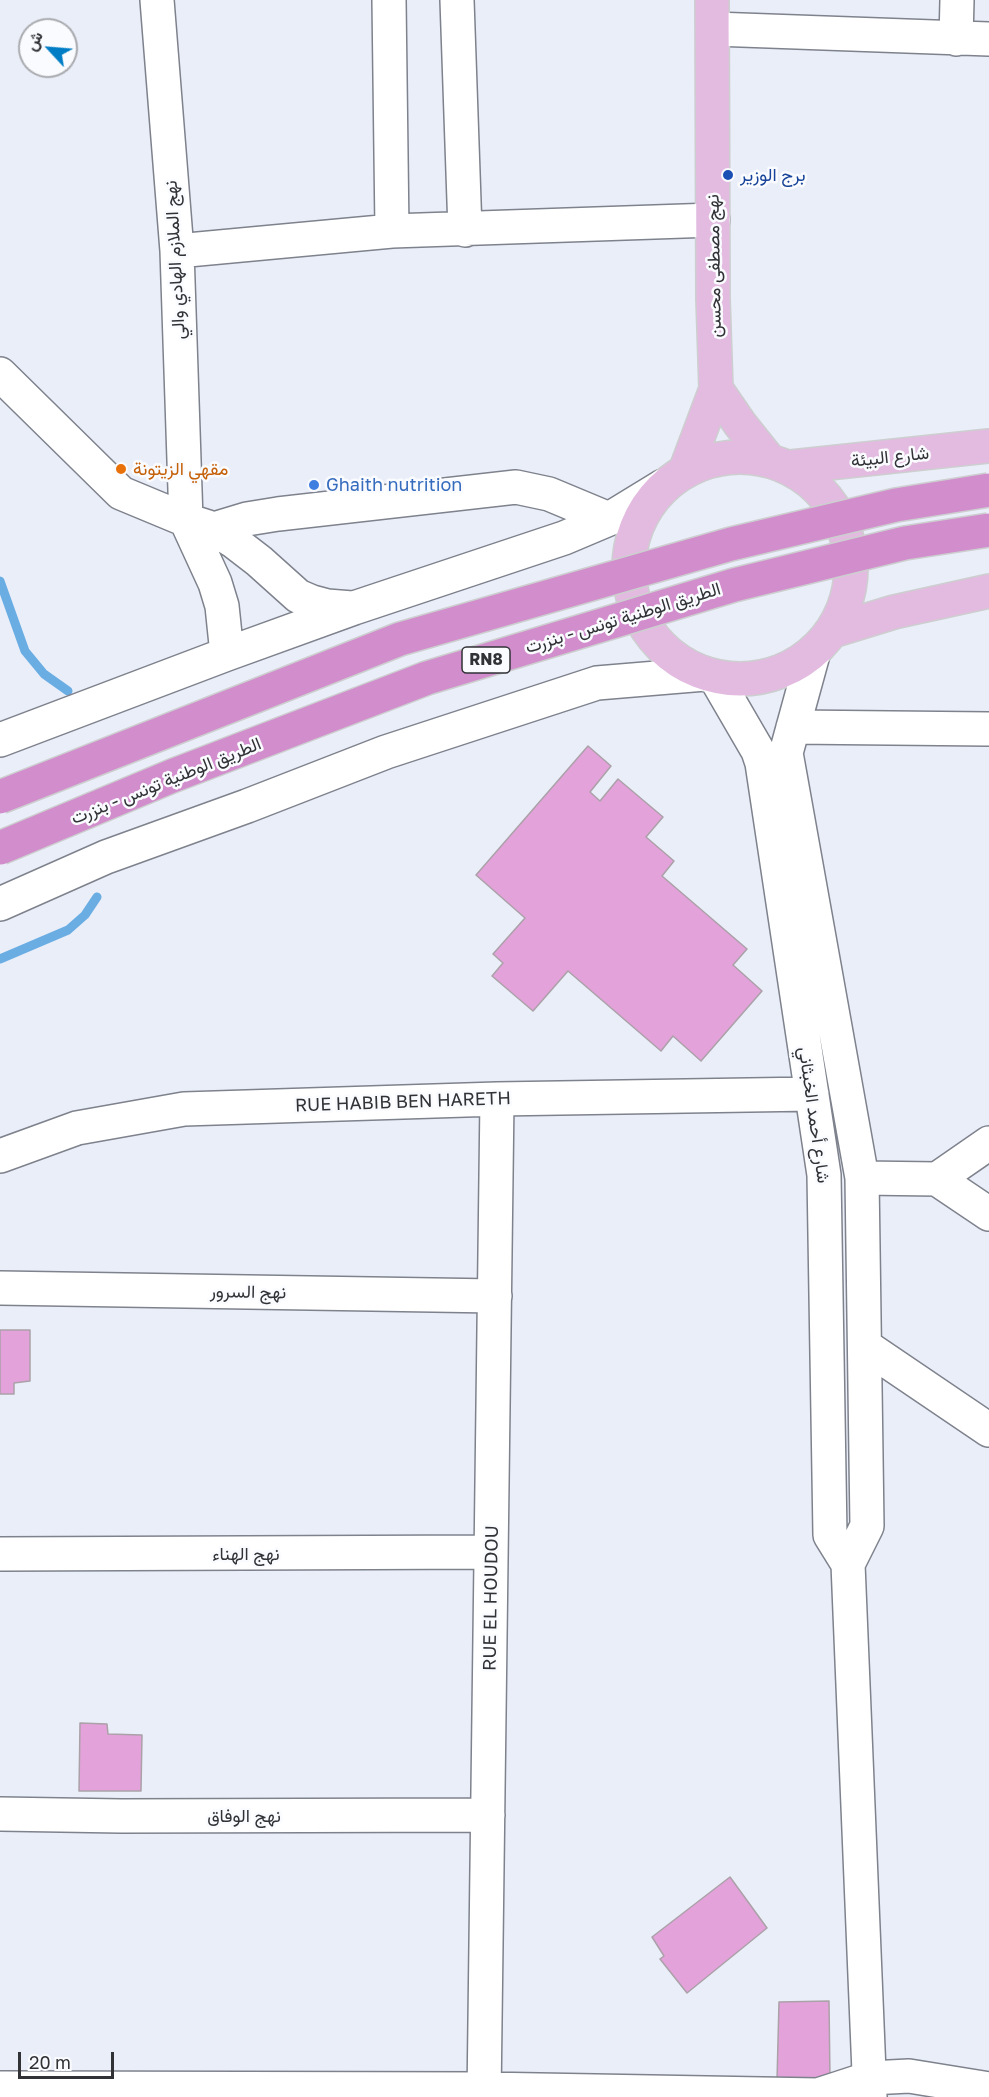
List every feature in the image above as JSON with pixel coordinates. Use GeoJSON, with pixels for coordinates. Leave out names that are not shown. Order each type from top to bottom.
{"type":"FeatureCollection","features":[{"type":"Feature","properties":{"kind":"highway","name":"RN8"},"geometry":{"type":"LineString","coordinates":[[0,797],[400,639],[731,544],[896,505],[989,490]]}},
{"type":"Feature","properties":{"kind":"highway","name":"الطريق الوطنية تونس - بنزرت"},"geometry":{"type":"LineString","coordinates":[[0,848],[172,776],[427,678],[734,585],[905,543],[989,530]]}},
{"type":"Feature","properties":{"kind":"main road","name":"نهج مصطفى محسن"},"geometry":{"type":"LineString","coordinates":[[713,14],[716,389]]}},
{"type":"Feature","properties":{"kind":"main road"},"geometry":{"type":"LineString","coordinates":[[716,389],[740,424],[779,463],[821,490],[842,522],[852,559],[848,596],[823,641]]}},
{"type":"Feature","properties":{"kind":"main road"},"geometry":{"type":"LineString","coordinates":[[716,389],[674,478],[640,517],[629,554],[631,592],[645,628],[671,656],[710,676],[750,679],[785,670],[823,641],[894,612],[989,591]]}},
{"type":"Feature","properties":{"kind":"main road","name":"شارع البيئة"},"geometry":{"type":"LineString","coordinates":[[674,478],[726,456],[779,463],[989,446]]}},
{"type":"Feature","properties":{"kind":"street","name":"نهج الملازم الهادي والي"},"geometry":{"type":"LineString","coordinates":[[158,0],[200,524]]}},
{"type":"Feature","properties":{"kind":"street"},"geometry":{"type":"LineString","coordinates":[[389,0],[392,231]]}},
{"type":"Feature","properties":{"kind":"street"},"geometry":{"type":"LineString","coordinates":[[457,0],[465,230]]}},
{"type":"Feature","properties":{"kind":"street"},"geometry":{"type":"LineString","coordinates":[[956,39],[957,0]]}},
{"type":"Feature","properties":{"kind":"street"},"geometry":{"type":"LineString","coordinates":[[713,14],[956,39],[989,39]]}},
{"type":"Feature","properties":{"kind":"street"},"geometry":{"type":"LineString","coordinates":[[177,251],[392,231],[713,220]]}},
{"type":"Feature","properties":{"kind":"street"},"geometry":{"type":"LineString","coordinates":[[0,374],[121,493],[200,524],[233,541],[298,596],[327,606],[354,608]]}},
{"type":"Feature","properties":{"kind":"street"},"geometry":{"type":"LineString","coordinates":[[0,740],[354,608],[564,538],[609,519],[674,478]]}},
{"type":"Feature","properties":{"kind":"street"},"geometry":{"type":"LineString","coordinates":[[200,524],[516,488],[549,494],[609,519]]}},
{"type":"Feature","properties":{"kind":"street"},"geometry":{"type":"LineString","coordinates":[[200,524],[222,606],[227,654]]}},
{"type":"Feature","properties":{"kind":"street"},"geometry":{"type":"LineString","coordinates":[[823,641],[793,727],[787,747],[787,759],[862,1178],[867,1526],[848,1564],[870,2087]]}},
{"type":"Feature","properties":{"kind":"street"},"geometry":{"type":"LineString","coordinates":[[0,904],[106,857],[386,752],[586,686],[597,683],[710,676]]}},
{"type":"Feature","properties":{"kind":"street","name":"شارع أحمد الخبثاني"},"geometry":{"type":"LineString","coordinates":[[710,676],[758,751],[762,763],[824,1175],[830,1535],[848,1564]]}},
{"type":"Feature","properties":{"kind":"street"},"geometry":{"type":"LineString","coordinates":[[793,727],[989,729]]}},
{"type":"Feature","properties":{"kind":"street","name":"RUE HABIB BEN HARETH"},"geometry":{"type":"LineString","coordinates":[[0,1156],[78,1128],[184,1109],[497,1099],[812,1094]]}},
{"type":"Feature","properties":{"kind":"street","name":"RUE EL HOUDOU"},"geometry":{"type":"LineString","coordinates":[[484,2093],[497,1099]]}},
{"type":"Feature","properties":{"kind":"street"},"geometry":{"type":"LineString","coordinates":[[937,1179],[989,1143]]}},
{"type":"Feature","properties":{"kind":"street"},"geometry":{"type":"LineString","coordinates":[[862,1178],[937,1179],[989,1214]]}},
{"type":"Feature","properties":{"kind":"street","name":"نهج السرور"},"geometry":{"type":"LineString","coordinates":[[0,1288],[495,1296]]}},
{"type":"Feature","properties":{"kind":"street"},"geometry":{"type":"LineString","coordinates":[[865,1346],[989,1430]]}},
{"type":"Feature","properties":{"kind":"street","name":"نهج الهناء"},"geometry":{"type":"LineString","coordinates":[[0,1554],[491,1552]]}},
{"type":"Feature","properties":{"kind":"street","name":"نهج الوفاق"},"geometry":{"type":"LineString","coordinates":[[0,1814],[488,1815]]}},
{"type":"Feature","properties":{"kind":"street"},"geometry":{"type":"LineString","coordinates":[[0,2088],[818,2095],[870,2087],[909,2076],[989,2089]]}},
{"type":"Feature","properties":{"kind":"building"},"geometry":{"type":"Polygon","coordinates":[[[588,746],[611,766],[590,792],[600,801],[618,779],[663,817],[646,837],[674,861],[662,876],[747,949],[733,965],[762,991],[701,1061],[673,1036],[661,1051],[568,971],[533,1011],[492,976],[503,963],[493,954],[525,918],[476,875],[588,746]]]}},
{"type":"Feature","properties":{"kind":"building"},"geometry":{"type":"Polygon","coordinates":[[[0,1330],[30,1330],[30,1381],[14,1383],[14,1394],[0,1394],[0,1330]]]}},
{"type":"Feature","properties":{"kind":"building"},"geometry":{"type":"Polygon","coordinates":[[[80,1723],[107,1724],[108,1734],[142,1735],[141,1791],[79,1791],[80,1723]]]}},
{"type":"Feature","properties":{"kind":"building"},"geometry":{"type":"Polygon","coordinates":[[[730,1877],[767,1928],[687,1993],[660,1959],[664,1956],[652,1937],[730,1877]]]}},
{"type":"Feature","properties":{"kind":"building"},"geometry":{"type":"Polygon","coordinates":[[[829,2001],[830,2080],[777,2080],[779,2002],[829,2001]]]}},
{"type":"Feature","properties":{"kind":"waterway"},"geometry":{"type":"LineString","coordinates":[[0,581],[25,651],[44,674],[68,691]]}},
{"type":"Feature","properties":{"kind":"waterway"},"geometry":{"type":"LineString","coordinates":[[0,959],[68,930],[85,915],[97,897]]}},
{"type":"Feature","properties":{"kind":"place","name":"برج الوزير"},"geometry":{"type":"Point","coordinates":[728,175]}},
{"type":"Feature","properties":{"kind":"place","name":"مقهي الزيتونة"},"geometry":{"type":"Point","coordinates":[121,469]}},
{"type":"Feature","properties":{"kind":"place","name":"Ghaith nutrition"},"geometry":{"type":"Point","coordinates":[314,485]}}]}
